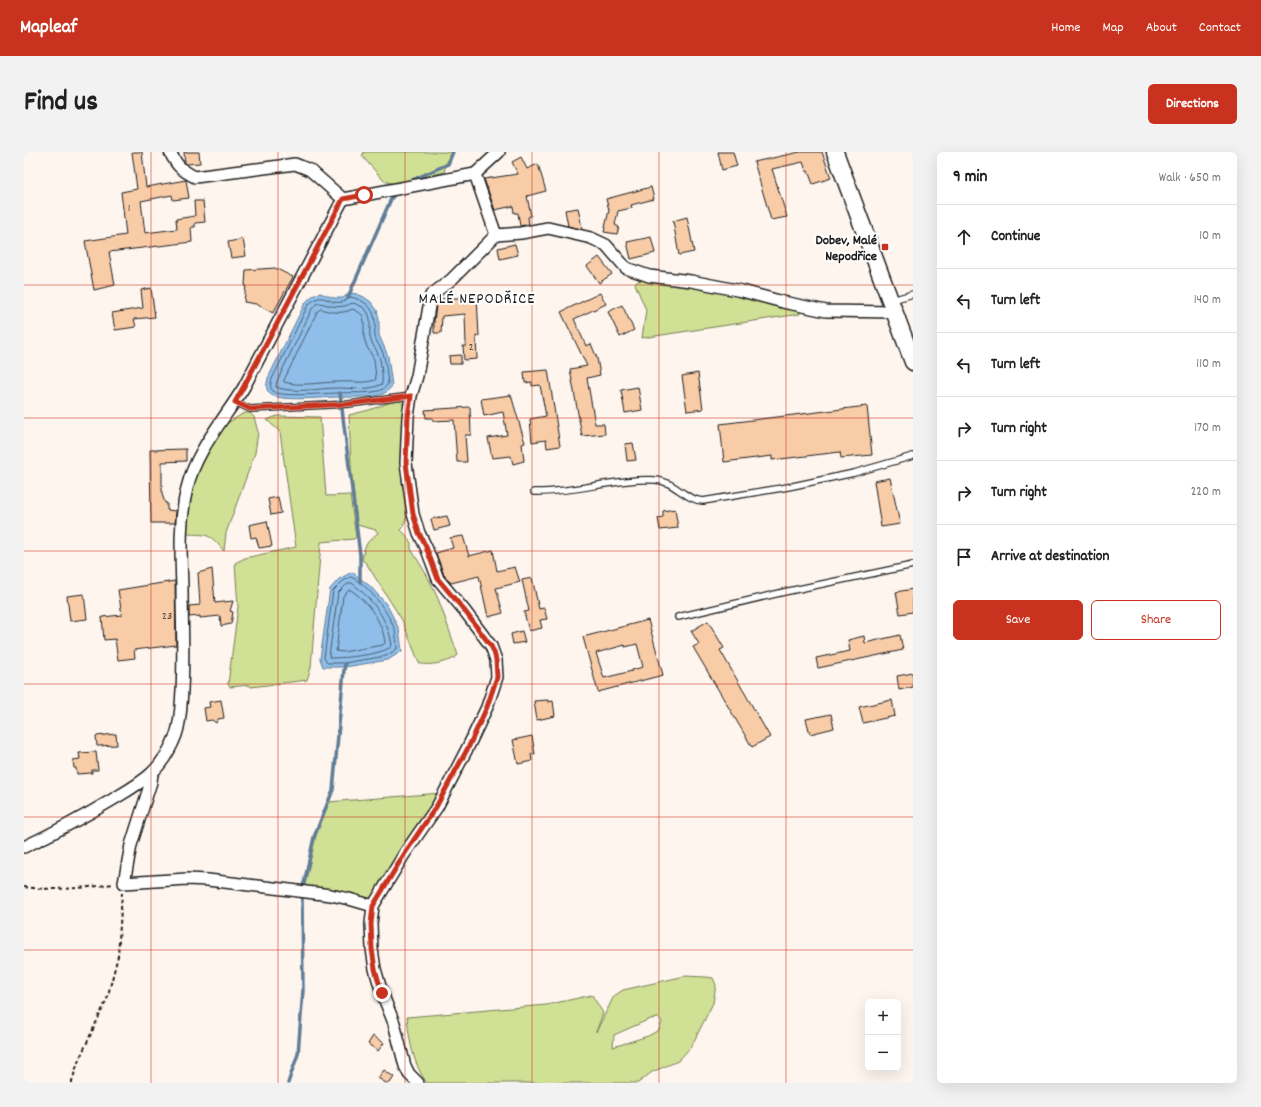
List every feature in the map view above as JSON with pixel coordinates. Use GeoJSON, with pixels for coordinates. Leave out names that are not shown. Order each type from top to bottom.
{"type":"FeatureCollection","features":[{"type":"Feature","properties":{"kind":"main road"},"geometry":{"type":"LineString","coordinates":[[835,152],[913,362]]}},
{"type":"Feature","properties":{"kind":"street"},"geometry":{"type":"LineString","coordinates":[[170,152],[173,160],[183,171],[195,177],[295,164],[310,170],[343,199]]}},
{"type":"Feature","properties":{"kind":"street"},"geometry":{"type":"LineString","coordinates":[[343,199],[475,174],[499,152]]}},
{"type":"Feature","properties":{"kind":"street"},"geometry":{"type":"LineString","coordinates":[[475,174],[496,235]]}},
{"type":"Feature","properties":{"kind":"street"},"geometry":{"type":"LineString","coordinates":[[24,847],[93,812],[152,773],[164,758],[173,740],[179,723],[183,674],[181,540],[183,507],[187,487],[191,475],[208,440],[235,402],[244,386],[343,199]]}},
{"type":"Feature","properties":{"kind":"street"},"geometry":{"type":"LineString","coordinates":[[418,1083],[405,1066],[394,1023],[382,993],[375,969],[372,930],[373,906],[405,853],[436,807],[452,779],[487,707],[497,677],[494,652],[464,610],[438,579],[419,533],[413,514],[406,463],[408,417],[411,396],[417,376],[431,295],[451,280],[496,235],[521,233],[548,228],[591,238],[606,245],[626,268],[649,276],[691,281],[742,291],[783,302],[826,311],[892,306]]}},
{"type":"Feature","properties":{"kind":"street"},"geometry":{"type":"LineString","coordinates":[[152,773],[151,782],[131,845],[124,883],[187,879],[227,882],[331,895],[373,906]]}},
{"type":"Feature","properties":{"kind":"lane"},"geometry":{"type":"LineString","coordinates":[[892,306],[913,294]]}},
{"type":"Feature","properties":{"kind":"lane"},"geometry":{"type":"LineString","coordinates":[[235,402],[250,409],[349,404],[411,396]]}},
{"type":"Feature","properties":{"kind":"lane"},"geometry":{"type":"LineString","coordinates":[[534,492],[548,492],[614,483],[656,480],[670,484],[693,499],[703,501],[788,487],[854,473],[913,456]]}},
{"type":"Feature","properties":{"kind":"lane"},"geometry":{"type":"LineString","coordinates":[[678,617],[784,592],[913,565]]}},
{"type":"Feature","properties":{"kind":"path"},"geometry":{"type":"LineString","coordinates":[[24,887],[71,889],[124,883],[118,956],[107,999],[78,1062],[72,1082]]}},
{"type":"Feature","properties":{"kind":"green space"},"geometry":{"type":"Polygon","coordinates":[[[364,152],[450,152],[444,172],[398,185],[384,181],[362,156],[364,152]]]}},
{"type":"Feature","properties":{"kind":"green space"},"geometry":{"type":"Polygon","coordinates":[[[647,279],[739,293],[800,309],[800,314],[642,338],[646,310],[635,284],[638,281],[647,279]]]}},
{"type":"Feature","properties":{"kind":"green space"},"geometry":{"type":"Polygon","coordinates":[[[394,401],[402,403],[404,406],[402,460],[409,512],[401,530],[411,543],[411,549],[428,577],[439,601],[458,655],[451,660],[439,663],[419,663],[402,620],[366,563],[362,560],[366,545],[378,533],[376,530],[357,525],[351,466],[349,415],[394,401]]]}},
{"type":"Feature","properties":{"kind":"green space"},"geometry":{"type":"Polygon","coordinates":[[[244,413],[250,413],[254,417],[258,432],[255,453],[226,533],[224,551],[208,536],[186,534],[187,518],[194,478],[203,460],[226,424],[244,413]]]}},
{"type":"Feature","properties":{"kind":"green space"},"geometry":{"type":"Polygon","coordinates":[[[277,416],[320,417],[326,496],[350,495],[356,537],[354,539],[321,542],[311,667],[307,680],[251,687],[249,685],[230,687],[228,684],[238,607],[235,563],[245,558],[296,547],[280,432],[267,420],[277,416]]]}},
{"type":"Feature","properties":{"kind":"green space"},"geometry":{"type":"Polygon","coordinates":[[[441,793],[369,902],[301,888],[309,866],[316,835],[328,802],[441,793]]]}},
{"type":"Feature","properties":{"kind":"green space"},"geometry":{"type":"Polygon","coordinates":[[[685,976],[713,978],[716,985],[713,1003],[691,1047],[678,1061],[652,1072],[638,1083],[427,1083],[415,1060],[407,1017],[546,1005],[592,995],[603,1013],[596,1032],[614,996],[623,990],[685,976]],[[659,1018],[650,1019],[614,1035],[613,1047],[648,1036],[659,1030],[662,1022],[659,1018]]]}},
{"type":"Feature","properties":{"kind":"water"},"geometry":{"type":"Polygon","coordinates":[[[320,293],[334,298],[343,298],[349,293],[357,294],[371,302],[377,310],[379,335],[388,356],[392,386],[388,391],[381,395],[364,397],[291,399],[281,398],[269,393],[267,389],[268,378],[305,303],[312,296],[320,293]]]}},
{"type":"Feature","properties":{"kind":"water"},"geometry":{"type":"Polygon","coordinates":[[[352,572],[370,586],[387,605],[399,629],[402,651],[388,660],[345,667],[323,667],[320,659],[330,589],[339,579],[352,572]]]}},
{"type":"Feature","properties":{"kind":"building"},"geometry":{"type":"Polygon","coordinates":[[[132,152],[142,152],[146,187],[186,180],[189,198],[173,200],[172,195],[141,201],[145,233],[177,229],[176,219],[195,216],[194,201],[203,201],[205,222],[195,223],[195,227],[191,227],[192,242],[109,252],[115,285],[94,290],[85,241],[126,235],[121,192],[137,189],[132,152]]]}},
{"type":"Feature","properties":{"kind":"building"},"geometry":{"type":"Polygon","coordinates":[[[184,152],[199,152],[200,163],[185,163],[184,152]]]}},
{"type":"Feature","properties":{"kind":"building"},"geometry":{"type":"Polygon","coordinates":[[[718,152],[733,152],[737,166],[722,170],[718,152]]]}},
{"type":"Feature","properties":{"kind":"building"},"geometry":{"type":"Polygon","coordinates":[[[800,152],[822,152],[831,178],[813,184],[803,162],[772,169],[787,217],[771,220],[754,162],[800,152]]]}},
{"type":"Feature","properties":{"kind":"building"},"geometry":{"type":"Polygon","coordinates":[[[521,157],[527,169],[538,164],[546,191],[527,196],[531,216],[528,217],[529,224],[520,226],[518,213],[514,213],[513,206],[495,210],[484,179],[518,174],[512,162],[521,157]]]}},
{"type":"Feature","properties":{"kind":"building"},"geometry":{"type":"Polygon","coordinates":[[[651,187],[654,199],[631,205],[632,208],[618,211],[615,225],[619,227],[617,234],[604,232],[609,210],[606,199],[651,187]]]}},
{"type":"Feature","properties":{"kind":"building"},"geometry":{"type":"Polygon","coordinates":[[[578,208],[581,229],[568,226],[565,210],[578,208]]]}},
{"type":"Feature","properties":{"kind":"building"},"geometry":{"type":"Polygon","coordinates":[[[687,217],[694,252],[679,255],[673,221],[687,217]]]}},
{"type":"Feature","properties":{"kind":"building"},"geometry":{"type":"Polygon","coordinates":[[[651,237],[655,253],[631,259],[627,242],[651,237]]]}},
{"type":"Feature","properties":{"kind":"building"},"geometry":{"type":"Polygon","coordinates":[[[243,239],[246,256],[231,258],[228,242],[243,239]]]}},
{"type":"Feature","properties":{"kind":"building"},"geometry":{"type":"Polygon","coordinates":[[[515,244],[518,255],[500,259],[498,248],[515,244]]]}},
{"type":"Feature","properties":{"kind":"building"},"geometry":{"type":"Polygon","coordinates":[[[599,257],[612,274],[599,283],[587,266],[599,257]]]}},
{"type":"Feature","properties":{"kind":"building"},"geometry":{"type":"Polygon","coordinates":[[[275,268],[293,277],[273,313],[256,304],[244,302],[246,270],[275,268]]]}},
{"type":"Feature","properties":{"kind":"building"},"geometry":{"type":"Polygon","coordinates":[[[151,288],[155,317],[134,319],[136,327],[115,330],[112,313],[143,308],[141,290],[151,288]]]}},
{"type":"Feature","properties":{"kind":"building"},"geometry":{"type":"Polygon","coordinates":[[[600,293],[606,304],[574,319],[586,346],[591,344],[597,358],[600,375],[587,378],[595,424],[604,424],[605,434],[582,436],[570,369],[587,366],[561,312],[600,293]]]}},
{"type":"Feature","properties":{"kind":"building"},"geometry":{"type":"Polygon","coordinates":[[[477,297],[479,336],[476,336],[477,359],[464,360],[463,346],[466,346],[465,314],[442,316],[441,333],[434,333],[437,299],[477,297]]]}},
{"type":"Feature","properties":{"kind":"building"},"geometry":{"type":"Polygon","coordinates":[[[622,305],[634,330],[620,337],[608,312],[622,305]]]}},
{"type":"Feature","properties":{"kind":"building"},"geometry":{"type":"Polygon","coordinates":[[[461,355],[461,364],[450,364],[449,356],[461,355]]]}},
{"type":"Feature","properties":{"kind":"building"},"geometry":{"type":"Polygon","coordinates":[[[548,370],[560,446],[547,448],[546,440],[532,442],[530,419],[546,416],[540,385],[532,386],[532,382],[525,383],[524,372],[548,370]]]}},
{"type":"Feature","properties":{"kind":"building"},"geometry":{"type":"Polygon","coordinates":[[[698,373],[703,409],[687,411],[682,376],[698,373]]]}},
{"type":"Feature","properties":{"kind":"building"},"geometry":{"type":"Polygon","coordinates":[[[638,387],[642,410],[625,413],[621,390],[638,387]]]}},
{"type":"Feature","properties":{"kind":"building"},"geometry":{"type":"Polygon","coordinates":[[[511,395],[525,443],[522,444],[524,461],[513,464],[511,456],[492,458],[488,438],[507,435],[503,412],[484,416],[481,399],[511,395]]]}},
{"type":"Feature","properties":{"kind":"building"},"geometry":{"type":"Polygon","coordinates":[[[867,406],[872,455],[841,458],[840,452],[772,460],[772,456],[724,462],[720,424],[867,406]]]}},
{"type":"Feature","properties":{"kind":"building"},"geometry":{"type":"Polygon","coordinates":[[[470,407],[471,435],[465,435],[467,462],[457,462],[454,420],[433,421],[433,418],[426,418],[425,410],[470,407]]]}},
{"type":"Feature","properties":{"kind":"building"},"geometry":{"type":"Polygon","coordinates":[[[633,443],[636,460],[627,461],[625,444],[633,443]]]}},
{"type":"Feature","properties":{"kind":"building"},"geometry":{"type":"Polygon","coordinates":[[[186,449],[186,461],[162,462],[162,494],[165,503],[167,503],[167,510],[176,511],[175,523],[151,523],[150,450],[186,449]]]}},
{"type":"Feature","properties":{"kind":"building"},"geometry":{"type":"Polygon","coordinates":[[[890,478],[900,524],[881,527],[874,481],[890,478]]]}},
{"type":"Feature","properties":{"kind":"building"},"geometry":{"type":"Polygon","coordinates":[[[278,497],[281,513],[271,515],[268,499],[278,497]]]}},
{"type":"Feature","properties":{"kind":"building"},"geometry":{"type":"Polygon","coordinates":[[[675,509],[678,528],[660,530],[658,518],[663,517],[663,511],[675,509]]]}},
{"type":"Feature","properties":{"kind":"building"},"geometry":{"type":"Polygon","coordinates":[[[447,516],[450,526],[434,530],[431,519],[447,516]]]}},
{"type":"Feature","properties":{"kind":"building"},"geometry":{"type":"Polygon","coordinates":[[[267,521],[272,546],[259,548],[256,537],[251,538],[249,525],[267,521]]]}},
{"type":"Feature","properties":{"kind":"building"},"geometry":{"type":"Polygon","coordinates":[[[463,536],[469,556],[493,550],[497,571],[515,567],[520,582],[496,588],[503,613],[488,617],[479,576],[451,583],[444,575],[436,553],[453,548],[450,538],[463,536]]]}},
{"type":"Feature","properties":{"kind":"building"},"geometry":{"type":"Polygon","coordinates":[[[212,569],[215,603],[233,601],[230,611],[233,612],[231,624],[221,626],[220,616],[200,618],[200,616],[189,617],[189,606],[200,605],[198,573],[212,569]]]}},
{"type":"Feature","properties":{"kind":"building"},"geometry":{"type":"Polygon","coordinates":[[[532,578],[539,609],[544,608],[547,619],[540,620],[542,628],[529,631],[524,612],[529,611],[522,580],[532,578]]]}},
{"type":"Feature","properties":{"kind":"building"},"geometry":{"type":"Polygon","coordinates":[[[175,581],[176,645],[134,650],[135,658],[118,660],[115,639],[104,640],[102,617],[122,615],[118,590],[175,581]]]}},
{"type":"Feature","properties":{"kind":"building"},"geometry":{"type":"Polygon","coordinates":[[[913,589],[913,612],[900,614],[896,592],[913,589]]]}},
{"type":"Feature","properties":{"kind":"building"},"geometry":{"type":"Polygon","coordinates":[[[84,594],[87,619],[70,621],[67,596],[84,594]]]}},
{"type":"Feature","properties":{"kind":"building"},"geometry":{"type":"Polygon","coordinates":[[[648,620],[663,675],[598,692],[583,637],[648,620]],[[637,644],[625,647],[625,645],[596,653],[604,678],[643,667],[637,644]]]}},
{"type":"Feature","properties":{"kind":"building"},"geometry":{"type":"Polygon","coordinates":[[[708,621],[724,648],[720,650],[770,737],[752,747],[693,647],[699,644],[691,631],[708,621]]]}},
{"type":"Feature","properties":{"kind":"building"},"geometry":{"type":"Polygon","coordinates":[[[522,631],[525,642],[513,644],[511,634],[522,631]]]}},
{"type":"Feature","properties":{"kind":"building"},"geometry":{"type":"Polygon","coordinates":[[[900,635],[903,650],[818,668],[816,658],[850,651],[848,640],[864,636],[865,643],[900,635]]]}},
{"type":"Feature","properties":{"kind":"building"},"geometry":{"type":"Polygon","coordinates":[[[913,673],[913,687],[899,690],[897,676],[913,673]]]}},
{"type":"Feature","properties":{"kind":"building"},"geometry":{"type":"Polygon","coordinates":[[[221,700],[224,718],[218,719],[216,723],[212,720],[206,721],[204,708],[210,707],[209,702],[221,700]]]}},
{"type":"Feature","properties":{"kind":"building"},"geometry":{"type":"Polygon","coordinates":[[[548,700],[548,702],[553,701],[555,716],[537,720],[534,701],[548,700]]]}},
{"type":"Feature","properties":{"kind":"building"},"geometry":{"type":"Polygon","coordinates":[[[892,700],[895,716],[863,723],[859,707],[892,700]]]}},
{"type":"Feature","properties":{"kind":"building"},"geometry":{"type":"Polygon","coordinates":[[[831,714],[834,728],[810,734],[806,719],[831,714]]]}},
{"type":"Feature","properties":{"kind":"building"},"geometry":{"type":"Polygon","coordinates":[[[116,734],[117,745],[97,746],[96,736],[116,734]]]}},
{"type":"Feature","properties":{"kind":"building"},"geometry":{"type":"Polygon","coordinates":[[[532,736],[535,754],[531,754],[532,761],[518,764],[513,740],[532,736]]]}},
{"type":"Feature","properties":{"kind":"building"},"geometry":{"type":"Polygon","coordinates":[[[96,752],[98,770],[92,770],[92,773],[77,774],[76,768],[74,768],[73,760],[80,759],[79,753],[96,752]]]}},
{"type":"Feature","properties":{"kind":"building"},"geometry":{"type":"Polygon","coordinates":[[[373,1036],[384,1043],[378,1051],[368,1044],[373,1036]]]}},
{"type":"Feature","properties":{"kind":"building"},"geometry":{"type":"Polygon","coordinates":[[[384,1070],[394,1077],[390,1083],[386,1083],[378,1078],[384,1070]]]}},
{"type":"Feature","properties":{"kind":"waterway"},"geometry":{"type":"LineString","coordinates":[[408,182],[448,164],[453,152]]}},
{"type":"Feature","properties":{"kind":"waterway"},"geometry":{"type":"LineString","coordinates":[[348,297],[391,199],[396,192]]}},
{"type":"Feature","properties":{"kind":"waterway"},"geometry":{"type":"LineString","coordinates":[[340,393],[360,555],[360,582]]}},
{"type":"Feature","properties":{"kind":"waterway"},"geometry":{"type":"LineString","coordinates":[[288,1083],[298,1054],[303,990],[302,893],[314,837],[333,790],[345,664]]}},
{"type":"Feature","properties":{"kind":"place","name":"Dobev, Malé Nepodřice"},"geometry":{"type":"Point","coordinates":[885,247]}},
{"type":"Feature","properties":{"kind":"district","name":"MALÉ NEPODŘICE"},"geometry":{"type":"Point","coordinates":[477,297]}},
{"type":"Feature","properties":{"kind":"route"},"geometry":{"type":"LineString","coordinates":[[364,195],[343,199],[235,402],[250,409],[349,404],[411,396],[408,417],[406,463],[413,514],[419,533],[438,579],[491,646],[496,660],[497,677],[487,707],[469,746],[436,807],[405,853],[373,906],[371,924],[372,949],[375,969],[382,993]]}}]}
